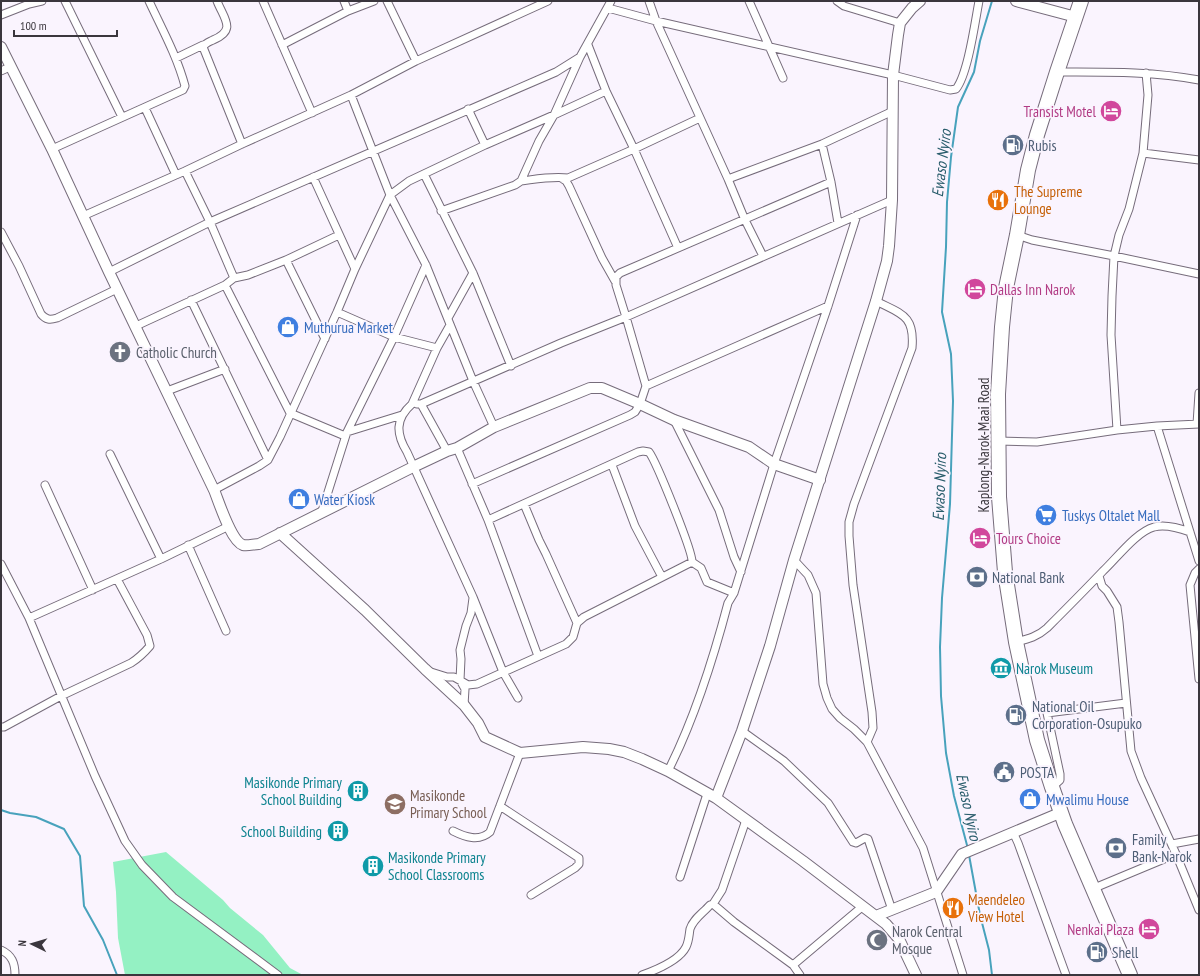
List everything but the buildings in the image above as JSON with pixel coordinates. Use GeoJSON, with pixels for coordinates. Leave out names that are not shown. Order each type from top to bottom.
{"type":"FeatureCollection","features":[{"type":"Feature","properties":{"kind":"highway","name":"Kaplong-Narok-Maai Road"},"geometry":{"type":"LineString","coordinates":[[1081,1],[1037,135],[1028,170],[1006,288],[998,394],[998,441],[1002,536],[1016,642],[1037,740],[1052,787],[1127,974]]}},
{"type":"Feature","properties":{"kind":"street"},"geometry":{"type":"LineString","coordinates":[[1,15],[29,4],[42,1]]}},
{"type":"Feature","properties":{"kind":"street"},"geometry":{"type":"LineString","coordinates":[[65,1],[122,117]]}},
{"type":"Feature","properties":{"kind":"street"},"geometry":{"type":"LineString","coordinates":[[52,149],[183,90],[185,86],[183,75],[149,1]]}},
{"type":"Feature","properties":{"kind":"street"},"geometry":{"type":"LineString","coordinates":[[176,58],[222,36],[226,31],[227,25],[216,1]]}},
{"type":"Feature","properties":{"kind":"street"},"geometry":{"type":"LineString","coordinates":[[263,1],[312,113]]}},
{"type":"Feature","properties":{"kind":"street"},"geometry":{"type":"LineString","coordinates":[[344,1],[348,11]]}},
{"type":"Feature","properties":{"kind":"street"},"geometry":{"type":"LineString","coordinates":[[282,45],[348,11],[374,1]]}},
{"type":"Feature","properties":{"kind":"street"},"geometry":{"type":"LineString","coordinates":[[387,1],[416,61]]}},
{"type":"Feature","properties":{"kind":"street"},"geometry":{"type":"LineString","coordinates":[[83,216],[351,95],[416,61],[548,1]]}},
{"type":"Feature","properties":{"kind":"street"},"geometry":{"type":"LineString","coordinates":[[649,1],[656,21],[728,179],[745,220],[763,256]]}},
{"type":"Feature","properties":{"kind":"street"},"geometry":{"type":"LineString","coordinates":[[749,1],[783,78]]}},
{"type":"Feature","properties":{"kind":"street"},"geometry":{"type":"LineString","coordinates":[[837,1],[844,6],[900,23]]}},
{"type":"Feature","properties":{"kind":"street"},"geometry":{"type":"LineString","coordinates":[[680,877],[690,847],[711,796],[742,731],[770,646],[794,560],[876,301],[887,259],[892,200],[893,75],[900,23],[912,8],[920,1]]}},
{"type":"Feature","properties":{"kind":"street"},"geometry":{"type":"LineString","coordinates":[[521,181],[539,141],[554,115],[580,57],[588,45],[609,4],[656,21],[893,75],[950,90],[956,89],[960,84],[979,1]]}},
{"type":"Feature","properties":{"kind":"street"},"geometry":{"type":"LineString","coordinates":[[1016,1],[1076,17]]}},
{"type":"Feature","properties":{"kind":"street"},"geometry":{"type":"LineString","coordinates":[[203,45],[242,144]]}},
{"type":"Feature","properties":{"kind":"street"},"geometry":{"type":"LineString","coordinates":[[588,45],[606,91],[634,149],[678,248]]}},
{"type":"Feature","properties":{"kind":"street"},"geometry":{"type":"LineString","coordinates":[[1,47],[6,69],[52,149],[109,272],[214,490],[229,526],[235,538],[243,545],[259,544],[413,466],[457,448],[494,427],[590,388],[602,388],[674,420],[749,447],[774,464],[820,480]]}},
{"type":"Feature","properties":{"kind":"street"},"geometry":{"type":"LineString","coordinates":[[109,272],[210,222],[556,72],[580,57]]}},
{"type":"Feature","properties":{"kind":"street"},"geometry":{"type":"LineString","coordinates":[[1057,72],[1146,73],[1199,80]]}},
{"type":"Feature","properties":{"kind":"street"},"geometry":{"type":"LineString","coordinates":[[1117,430],[1111,335],[1114,256],[1119,235],[1134,191],[1143,153],[1148,94],[1146,73]]}},
{"type":"Feature","properties":{"kind":"street"},"geometry":{"type":"LineString","coordinates":[[214,490],[268,460],[325,339],[355,269],[390,194],[409,181],[606,91]]}},
{"type":"Feature","properties":{"kind":"street"},"geometry":{"type":"LineString","coordinates":[[351,95],[372,152],[390,194],[426,265],[473,381],[494,427]]}},
{"type":"Feature","properties":{"kind":"street"},"geometry":{"type":"LineString","coordinates":[[145,108],[176,176],[185,171]]}},
{"type":"Feature","properties":{"kind":"street"},"geometry":{"type":"LineString","coordinates":[[468,109],[485,145]]}},
{"type":"Feature","properties":{"kind":"street"},"geometry":{"type":"LineString","coordinates":[[728,179],[822,144],[893,111]]}},
{"type":"Feature","properties":{"kind":"street"},"geometry":{"type":"LineString","coordinates":[[441,211],[521,181],[545,177],[568,178],[700,118]]}},
{"type":"Feature","properties":{"kind":"street"},"geometry":{"type":"LineString","coordinates":[[822,144],[831,182],[838,223]]}},
{"type":"Feature","properties":{"kind":"street"},"geometry":{"type":"LineString","coordinates":[[1143,153],[1199,160]]}},
{"type":"Feature","properties":{"kind":"street"},"geometry":{"type":"LineString","coordinates":[[185,171],[210,222],[234,278]]}},
{"type":"Feature","properties":{"kind":"street"},"geometry":{"type":"LineString","coordinates":[[424,174],[473,273],[511,366]]}},
{"type":"Feature","properties":{"kind":"street"},"geometry":{"type":"LineString","coordinates":[[313,177],[355,269]]}},
{"type":"Feature","properties":{"kind":"street"},"geometry":{"type":"LineString","coordinates":[[472,484],[621,418],[630,416],[635,412],[640,404],[646,386],[615,281],[602,258],[569,186],[566,181],[560,177]]}},
{"type":"Feature","properties":{"kind":"street"},"geometry":{"type":"LineString","coordinates":[[615,281],[616,277],[620,273],[831,182]]}},
{"type":"Feature","properties":{"kind":"street"},"geometry":{"type":"LineString","coordinates":[[412,404],[421,404],[511,366],[892,200]]}},
{"type":"Feature","properties":{"kind":"street"},"geometry":{"type":"LineString","coordinates":[[668,771],[688,728],[704,683],[728,603],[734,593],[741,572],[774,464],[828,306],[857,215]]}},
{"type":"Feature","properties":{"kind":"street"},"geometry":{"type":"LineString","coordinates":[[1,232],[3,242],[19,266],[41,314],[46,318],[57,318],[118,289]]}},
{"type":"Feature","properties":{"kind":"street"},"geometry":{"type":"LineString","coordinates":[[136,326],[225,285],[234,278],[248,275],[286,260],[339,235]]}},
{"type":"Feature","properties":{"kind":"street"},"geometry":{"type":"LineString","coordinates":[[1017,235],[1059,246],[1199,274]]}},
{"type":"Feature","properties":{"kind":"street"},"geometry":{"type":"LineString","coordinates":[[286,260],[325,339]]}},
{"type":"Feature","properties":{"kind":"street"},"geometry":{"type":"LineString","coordinates":[[322,511],[346,434],[394,337],[426,265]]}},
{"type":"Feature","properties":{"kind":"street"},"geometry":{"type":"LineString","coordinates":[[473,273],[412,404],[402,415],[399,434],[401,442],[407,452],[473,598],[503,672],[518,698]]}},
{"type":"Feature","properties":{"kind":"street"},"geometry":{"type":"LineString","coordinates":[[225,285],[290,413],[346,434],[402,415]]}},
{"type":"Feature","properties":{"kind":"street"},"geometry":{"type":"LineString","coordinates":[[191,300],[268,460]]}},
{"type":"Feature","properties":{"kind":"street"},"geometry":{"type":"LineString","coordinates":[[867,742],[873,728],[872,712],[853,585],[849,522],[854,504],[912,348],[912,329],[906,318],[902,314],[876,301]]}},
{"type":"Feature","properties":{"kind":"street"},"geometry":{"type":"LineString","coordinates":[[646,386],[828,306]]}},
{"type":"Feature","properties":{"kind":"street"},"geometry":{"type":"LineString","coordinates":[[337,312],[394,337],[437,348]]}},
{"type":"Feature","properties":{"kind":"street"},"geometry":{"type":"LineString","coordinates":[[167,391],[225,369]]}},
{"type":"Feature","properties":{"kind":"street"},"geometry":{"type":"LineString","coordinates":[[998,441],[1037,442],[1117,430],[1198,424],[1199,393]]}},
{"type":"Feature","properties":{"kind":"street"},"geometry":{"type":"LineString","coordinates":[[421,404],[447,451]]}},
{"type":"Feature","properties":{"kind":"street"},"geometry":{"type":"LineString","coordinates":[[674,420],[719,510],[734,557],[741,572]]}},
{"type":"Feature","properties":{"kind":"street"},"geometry":{"type":"LineString","coordinates":[[1157,426],[1199,561]]}},
{"type":"Feature","properties":{"kind":"street"},"geometry":{"type":"LineString","coordinates":[[457,448],[488,520],[538,656]]}},
{"type":"Feature","properties":{"kind":"street"},"geometry":{"type":"LineString","coordinates":[[488,520],[643,451],[650,453],[657,466],[691,553],[692,562],[701,568],[707,582],[734,593]]}},
{"type":"Feature","properties":{"kind":"street"},"geometry":{"type":"LineString","coordinates":[[110,454],[161,559]]}},
{"type":"Feature","properties":{"kind":"street"},"geometry":{"type":"LineString","coordinates":[[612,465],[635,526],[662,577]]}},
{"type":"Feature","properties":{"kind":"street"},"geometry":{"type":"LineString","coordinates":[[45,486],[93,590]]}},
{"type":"Feature","properties":{"kind":"street"},"geometry":{"type":"LineString","coordinates":[[524,504],[577,623]]}},
{"type":"Feature","properties":{"kind":"street"},"geometry":{"type":"LineString","coordinates":[[29,618],[161,559],[229,526]]}},
{"type":"Feature","properties":{"kind":"street"},"geometry":{"type":"LineString","coordinates":[[1016,642],[1040,635],[1144,531],[1153,527],[1166,526],[1190,532]]}},
{"type":"Feature","properties":{"kind":"street"},"geometry":{"type":"LineString","coordinates":[[280,533],[365,610],[464,705],[478,723],[485,737],[520,753],[583,747],[609,749],[624,752],[668,771],[711,796],[746,820],[886,924],[899,939],[916,975]]}},
{"type":"Feature","properties":{"kind":"street"},"geometry":{"type":"LineString","coordinates":[[188,546],[226,631]]}},
{"type":"Feature","properties":{"kind":"street"},"geometry":{"type":"LineString","coordinates":[[794,560],[808,575],[816,593],[823,684],[827,698],[832,709],[840,718],[867,742],[923,848],[963,975]]}},
{"type":"Feature","properties":{"kind":"street"},"geometry":{"type":"LineString","coordinates":[[425,669],[447,677],[454,677],[468,685],[472,685],[566,644],[573,637],[577,623],[584,617],[692,562]]}},
{"type":"Feature","properties":{"kind":"street"},"geometry":{"type":"LineString","coordinates":[[1,564],[29,618],[61,696],[125,841],[142,865],[173,897],[278,975]]}},
{"type":"Feature","properties":{"kind":"street"},"geometry":{"type":"LineString","coordinates":[[1199,570],[1195,573],[1190,585],[1199,679]]}},
{"type":"Feature","properties":{"kind":"street"},"geometry":{"type":"LineString","coordinates":[[1099,576],[1102,586],[1117,607],[1120,622],[1130,745],[1133,756],[1141,778],[1172,844],[1199,910]]}},
{"type":"Feature","properties":{"kind":"street"},"geometry":{"type":"LineString","coordinates":[[1,727],[4,727],[61,696],[131,663],[143,654],[150,646],[147,635],[117,579]]}},
{"type":"Feature","properties":{"kind":"street"},"geometry":{"type":"LineString","coordinates":[[464,705],[465,689],[460,680],[460,650],[473,598]]}},
{"type":"Feature","properties":{"kind":"street"},"geometry":{"type":"LineString","coordinates":[[1052,787],[1060,780],[1060,774],[1047,713],[1126,703]]}},
{"type":"Feature","properties":{"kind":"street"},"geometry":{"type":"LineString","coordinates":[[742,731],[784,761],[828,803],[853,842],[856,843],[866,838],[868,840],[892,910]]}},
{"type":"Feature","properties":{"kind":"street"},"geometry":{"type":"LineString","coordinates":[[453,831],[475,838],[485,837],[490,832],[520,753]]}},
{"type":"Feature","properties":{"kind":"street"},"geometry":{"type":"LineString","coordinates":[[500,806],[579,858],[579,864],[570,872],[531,895]]}},
{"type":"Feature","properties":{"kind":"street"},"geometry":{"type":"LineString","coordinates":[[876,916],[936,892],[962,854],[1062,812]]}},
{"type":"Feature","properties":{"kind":"street"},"geometry":{"type":"LineString","coordinates":[[642,975],[669,963],[686,948],[690,928],[693,922],[713,904],[722,890],[746,820]]}},
{"type":"Feature","properties":{"kind":"street"},"geometry":{"type":"LineString","coordinates":[[1013,832],[1066,975]]}},
{"type":"Feature","properties":{"kind":"street"},"geometry":{"type":"LineString","coordinates":[[1172,844],[1199,839]]}},
{"type":"Feature","properties":{"kind":"street"},"geometry":{"type":"LineString","coordinates":[[1092,889],[1176,854]]}},
{"type":"Feature","properties":{"kind":"street"},"geometry":{"type":"LineString","coordinates":[[713,904],[734,922],[793,965],[800,975]]}},
{"type":"Feature","properties":{"kind":"street"},"geometry":{"type":"LineString","coordinates":[[793,965],[863,906]]}},
{"type":"Feature","properties":{"kind":"street"},"geometry":{"type":"LineString","coordinates":[[1,950],[12,957],[15,966],[15,975]]}},
{"type":"Feature","properties":{"kind":"green space"},"geometry":{"type":"Polygon","coordinates":[[[166,852],[263,935],[290,968],[303,975],[125,975],[118,938],[113,862],[166,852]]]}},
{"type":"Feature","properties":{"kind":"waterway","name":"Ewaso Nyiro"},"geometry":{"type":"LineString","coordinates":[[968,849],[954,796],[946,753],[941,696],[940,647],[942,598],[950,504],[953,401],[951,354],[942,312],[947,202],[951,157],[958,107],[974,72],[980,41],[992,1]]}},
{"type":"Feature","properties":{"kind":"waterway"},"geometry":{"type":"LineString","coordinates":[[1,810],[36,817],[64,829],[80,856],[84,906],[103,940],[117,975]]}},
{"type":"Feature","properties":{"kind":"waterway","name":"Ewaso Nyiro"},"geometry":{"type":"LineString","coordinates":[[969,855],[980,915],[989,950],[992,975]]}},
{"type":"Feature","properties":{"kind":"place","name":"Transist Motel"},"geometry":{"type":"Point","coordinates":[1111,111]}},
{"type":"Feature","properties":{"kind":"place","name":"Rubis"},"geometry":{"type":"Point","coordinates":[1013,145]}},
{"type":"Feature","properties":{"kind":"place","name":"The Supreme Lounge"},"geometry":{"type":"Point","coordinates":[998,200]}},
{"type":"Feature","properties":{"kind":"place","name":"Dallas Inn Narok"},"geometry":{"type":"Point","coordinates":[975,289]}},
{"type":"Feature","properties":{"kind":"place","name":"Muthurua Market"},"geometry":{"type":"Point","coordinates":[288,327]}},
{"type":"Feature","properties":{"kind":"place","name":"Catholic Church"},"geometry":{"type":"Point","coordinates":[120,352]}},
{"type":"Feature","properties":{"kind":"place","name":"Water Kiosk"},"geometry":{"type":"Point","coordinates":[299,499]}},
{"type":"Feature","properties":{"kind":"place","name":"Tuskys Oltalet Mall"},"geometry":{"type":"Point","coordinates":[1046,515]}},
{"type":"Feature","properties":{"kind":"place","name":"Tours Choice"},"geometry":{"type":"Point","coordinates":[980,538]}},
{"type":"Feature","properties":{"kind":"place","name":"National Bank"},"geometry":{"type":"Point","coordinates":[977,577]}},
{"type":"Feature","properties":{"kind":"place","name":"Narok Museum"},"geometry":{"type":"Point","coordinates":[1001,668]}},
{"type":"Feature","properties":{"kind":"place","name":"National Oil Corporation-Osupuko"},"geometry":{"type":"Point","coordinates":[1016,715]}},
{"type":"Feature","properties":{"kind":"place","name":"POSTA"},"geometry":{"type":"Point","coordinates":[1004,772]}},
{"type":"Feature","properties":{"kind":"place","name":"Masikonde Primary School Building"},"geometry":{"type":"Point","coordinates":[358,791]}},
{"type":"Feature","properties":{"kind":"place","name":"Mwalimu House"},"geometry":{"type":"Point","coordinates":[1030,799]}},
{"type":"Feature","properties":{"kind":"place","name":"Masikonde Primary School"},"geometry":{"type":"Point","coordinates":[395,804]}},
{"type":"Feature","properties":{"kind":"place","name":"School Building"},"geometry":{"type":"Point","coordinates":[338,831]}},
{"type":"Feature","properties":{"kind":"place","name":"Family Bank-Narok"},"geometry":{"type":"Point","coordinates":[1116,848]}},
{"type":"Feature","properties":{"kind":"place","name":"Masikonde Primary School Classrooms"},"geometry":{"type":"Point","coordinates":[373,866]}},
{"type":"Feature","properties":{"kind":"place","name":"Maendeleo View Hotel"},"geometry":{"type":"Point","coordinates":[953,908]}},
{"type":"Feature","properties":{"kind":"place","name":"Nenkai Plaza"},"geometry":{"type":"Point","coordinates":[1149,929]}},
{"type":"Feature","properties":{"kind":"place","name":"Narok Central Mosque"},"geometry":{"type":"Point","coordinates":[877,940]}},
{"type":"Feature","properties":{"kind":"place","name":"Shell"},"geometry":{"type":"Point","coordinates":[1097,952]}}]}
